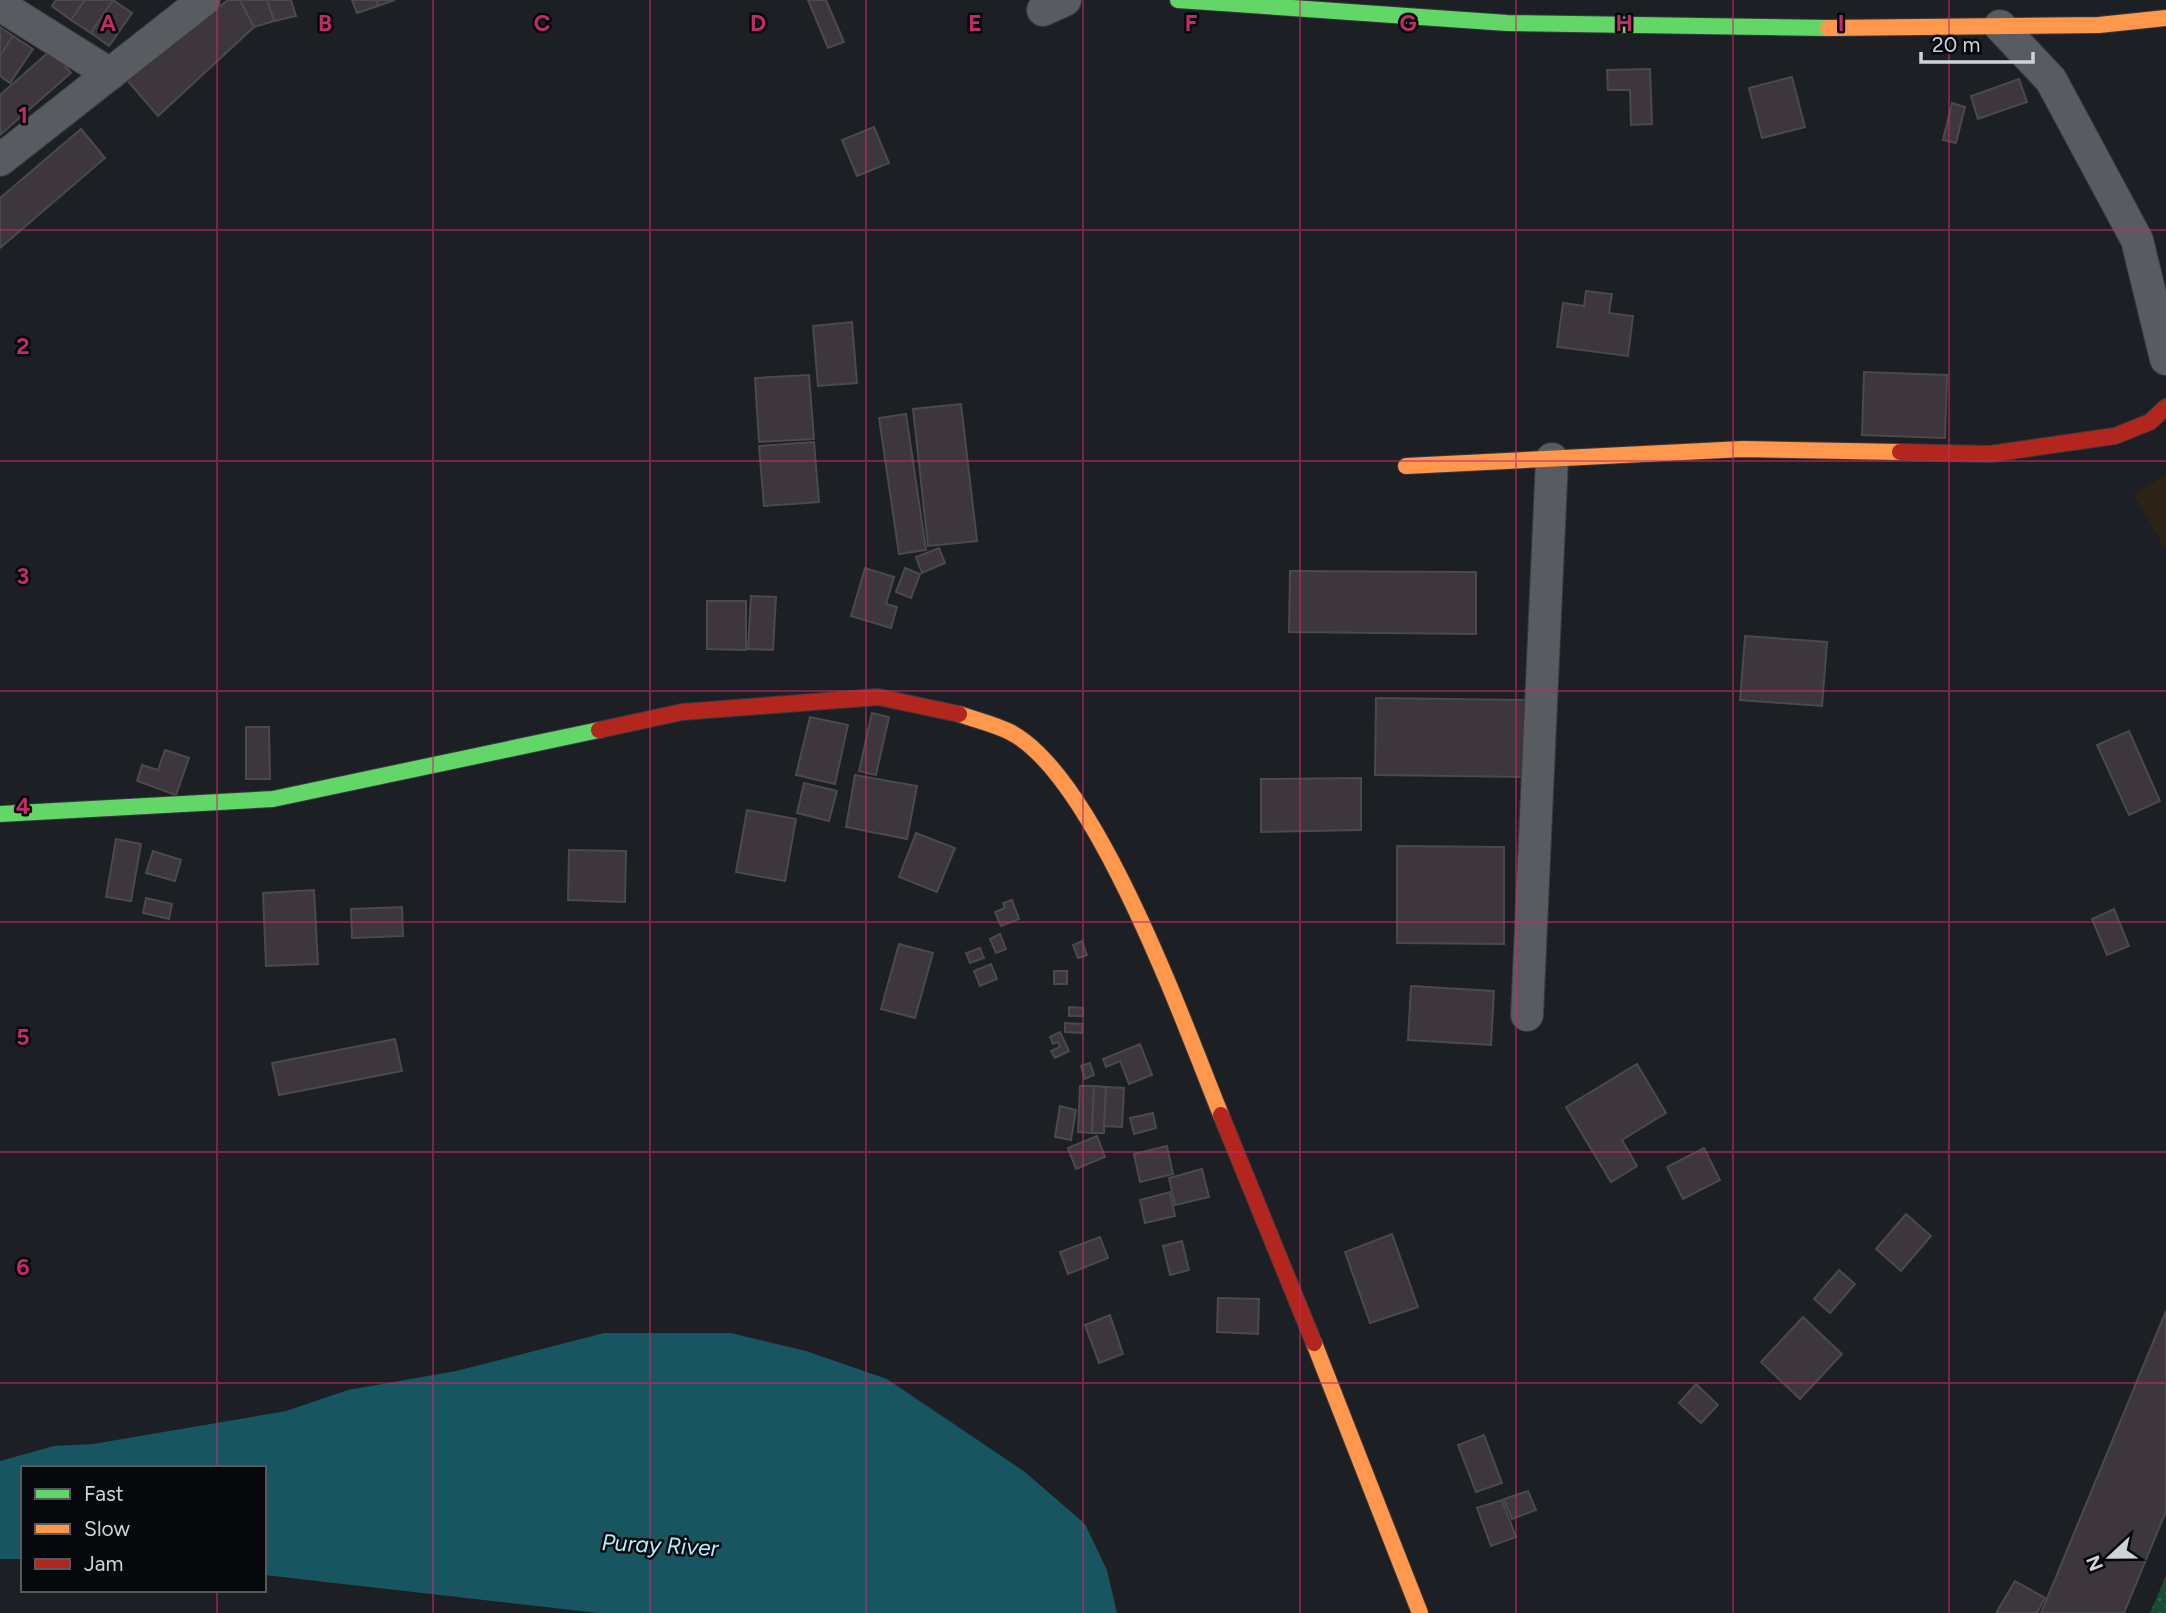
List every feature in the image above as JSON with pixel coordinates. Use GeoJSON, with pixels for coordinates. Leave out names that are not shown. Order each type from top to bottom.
{"type":"FeatureCollection","features":[{"type":"Feature","properties":{"kind":"street"},"geometry":{"type":"LineString","coordinates":[[0,160],[204,0]]}},
{"type":"Feature","properties":{"kind":"street"},"geometry":{"type":"LineString","coordinates":[[1178,0],[1507,23],[2000,26],[2099,25],[2166,18]]}},
{"type":"Feature","properties":{"kind":"street"},"geometry":{"type":"LineString","coordinates":[[0,5],[110,74]]}},
{"type":"Feature","properties":{"kind":"street"},"geometry":{"type":"LineString","coordinates":[[2000,26],[2051,80],[2137,240],[2166,359]]}},
{"type":"Feature","properties":{"kind":"street"},"geometry":{"type":"LineString","coordinates":[[1406,466],[1743,449],[1990,454],[2115,436],[2150,422],[2166,407]]}},
{"type":"Feature","properties":{"kind":"street"},"geometry":{"type":"LineString","coordinates":[[1527,1015],[1552,459]]}},
{"type":"Feature","properties":{"kind":"street"},"geometry":{"type":"LineString","coordinates":[[0,814],[273,799],[682,712],[877,697],[953,712],[1011,732],[1052,767],[1080,808],[1140,916],[1359,1452],[1420,1613]]}},
{"type":"Feature","properties":{"kind":"shaded area"},"geometry":{"type":"Polygon","coordinates":[[[2166,475],[2166,550],[2133,494],[2166,475]]]}},
{"type":"Feature","properties":{"kind":"green space"},"geometry":{"type":"Polygon","coordinates":[[[2166,1576],[2166,1613],[2150,1613],[2166,1576]]]}},
{"type":"Feature","properties":{"kind":"water","name":"Puray River"},"geometry":{"type":"Polygon","coordinates":[[[604,1333],[731,1333],[806,1351],[887,1379],[1025,1472],[1085,1524],[1107,1570],[1117,1613],[598,1613],[266,1575],[266,1466],[21,1466],[21,1559],[0,1559],[0,1461],[54,1446],[93,1444],[286,1411],[348,1390],[456,1371],[604,1333]]]}},
{"type":"Feature","properties":{"kind":"building"},"geometry":{"type":"Polygon","coordinates":[[[56,0],[85,0],[71,20],[52,6],[56,0]]]}},
{"type":"Feature","properties":{"kind":"building"},"geometry":{"type":"Polygon","coordinates":[[[85,0],[113,0],[91,33],[71,20],[85,0]]]}},
{"type":"Feature","properties":{"kind":"building"},"geometry":{"type":"Polygon","coordinates":[[[113,0],[132,13],[109,46],[91,33],[113,0]]]}},
{"type":"Feature","properties":{"kind":"building"},"geometry":{"type":"Polygon","coordinates":[[[228,0],[240,0],[254,27],[158,116],[126,79],[228,0]]]}},
{"type":"Feature","properties":{"kind":"building"},"geometry":{"type":"Polygon","coordinates":[[[240,0],[267,0],[274,21],[254,27],[240,0]]]}},
{"type":"Feature","properties":{"kind":"building"},"geometry":{"type":"Polygon","coordinates":[[[267,0],[291,0],[296,16],[274,21],[267,0]]]}},
{"type":"Feature","properties":{"kind":"building"},"geometry":{"type":"Polygon","coordinates":[[[352,0],[376,0],[378,6],[357,13],[352,0]]]}},
{"type":"Feature","properties":{"kind":"building"},"geometry":{"type":"Polygon","coordinates":[[[376,0],[395,0],[378,6],[376,0]]]}},
{"type":"Feature","properties":{"kind":"building"},"geometry":{"type":"Polygon","coordinates":[[[808,0],[826,0],[844,42],[828,48],[808,0]]]}},
{"type":"Feature","properties":{"kind":"building"},"geometry":{"type":"Polygon","coordinates":[[[0,27],[13,36],[0,56],[0,27]]]}},
{"type":"Feature","properties":{"kind":"building"},"geometry":{"type":"Polygon","coordinates":[[[13,36],[33,49],[10,83],[0,76],[0,56],[13,36]]]}},
{"type":"Feature","properties":{"kind":"building"},"geometry":{"type":"Polygon","coordinates":[[[51,50],[71,73],[0,135],[0,95],[51,50]]]}},
{"type":"Feature","properties":{"kind":"building"},"geometry":{"type":"Polygon","coordinates":[[[1650,69],[1652,124],[1631,125],[1630,90],[1608,90],[1607,70],[1650,69]]]}},
{"type":"Feature","properties":{"kind":"building"},"geometry":{"type":"Polygon","coordinates":[[[1792,77],[1805,127],[1762,138],[1749,88],[1792,77]]]}},
{"type":"Feature","properties":{"kind":"building"},"geometry":{"type":"Polygon","coordinates":[[[2019,79],[2027,102],[1978,119],[1971,96],[2019,79]]]}},
{"type":"Feature","properties":{"kind":"building"},"geometry":{"type":"Polygon","coordinates":[[[1952,103],[1965,107],[1956,143],[1943,140],[1952,103]]]}},
{"type":"Feature","properties":{"kind":"building"},"geometry":{"type":"Polygon","coordinates":[[[874,127],[889,163],[857,176],[842,140],[874,127]]]}},
{"type":"Feature","properties":{"kind":"building"},"geometry":{"type":"Polygon","coordinates":[[[81,129],[105,158],[0,248],[0,198],[81,129]]]}},
{"type":"Feature","properties":{"kind":"building"},"geometry":{"type":"Polygon","coordinates":[[[1586,291],[1612,294],[1609,313],[1633,316],[1628,356],[1557,347],[1563,303],[1584,306],[1586,291]]]}},
{"type":"Feature","properties":{"kind":"building"},"geometry":{"type":"Polygon","coordinates":[[[852,322],[857,383],[818,386],[813,326],[852,322]]]}},
{"type":"Feature","properties":{"kind":"building"},"geometry":{"type":"Polygon","coordinates":[[[1864,372],[1947,375],[1945,438],[1862,435],[1864,372]]]}},
{"type":"Feature","properties":{"kind":"building"},"geometry":{"type":"Polygon","coordinates":[[[809,375],[814,439],[759,442],[755,378],[809,375]]]}},
{"type":"Feature","properties":{"kind":"building"},"geometry":{"type":"Polygon","coordinates":[[[961,404],[977,541],[928,546],[913,409],[961,404]]]}},
{"type":"Feature","properties":{"kind":"building"},"geometry":{"type":"Polygon","coordinates":[[[906,414],[926,550],[899,554],[879,418],[906,414]]]}},
{"type":"Feature","properties":{"kind":"building"},"geometry":{"type":"Polygon","coordinates":[[[814,442],[819,502],[764,506],[759,446],[814,442]]]}},
{"type":"Feature","properties":{"kind":"building"},"geometry":{"type":"Polygon","coordinates":[[[939,548],[945,563],[922,573],[916,557],[939,548]]]}},
{"type":"Feature","properties":{"kind":"building"},"geometry":{"type":"Polygon","coordinates":[[[865,568],[894,577],[886,604],[897,607],[891,628],[851,616],[865,568]]]}},
{"type":"Feature","properties":{"kind":"building"},"geometry":{"type":"Polygon","coordinates":[[[905,568],[920,574],[911,598],[896,592],[905,568]]]}},
{"type":"Feature","properties":{"kind":"building"},"geometry":{"type":"Polygon","coordinates":[[[1290,571],[1476,572],[1476,634],[1289,632],[1290,571]]]}},
{"type":"Feature","properties":{"kind":"building"},"geometry":{"type":"Polygon","coordinates":[[[751,596],[776,597],[773,650],[748,649],[751,596]]]}},
{"type":"Feature","properties":{"kind":"building"},"geometry":{"type":"Polygon","coordinates":[[[707,601],[746,601],[746,650],[707,649],[707,601]]]}},
{"type":"Feature","properties":{"kind":"building"},"geometry":{"type":"Polygon","coordinates":[[[1745,636],[1827,642],[1822,706],[1740,700],[1745,636]]]}},
{"type":"Feature","properties":{"kind":"building"},"geometry":{"type":"Polygon","coordinates":[[[1376,698],[1529,700],[1528,777],[1375,775],[1376,698]]]}},
{"type":"Feature","properties":{"kind":"building"},"geometry":{"type":"Polygon","coordinates":[[[872,713],[889,717],[876,775],[859,771],[872,713]]]}},
{"type":"Feature","properties":{"kind":"building"},"geometry":{"type":"Polygon","coordinates":[[[810,717],[848,725],[835,784],[796,775],[810,717]]]}},
{"type":"Feature","properties":{"kind":"building"},"geometry":{"type":"Polygon","coordinates":[[[246,727],[269,727],[270,779],[246,779],[246,727]]]}},
{"type":"Feature","properties":{"kind":"building"},"geometry":{"type":"Polygon","coordinates":[[[2129,731],[2160,801],[2129,815],[2097,745],[2129,731]]]}},
{"type":"Feature","properties":{"kind":"building"},"geometry":{"type":"Polygon","coordinates":[[[165,750],[189,758],[176,795],[137,781],[142,765],[158,770],[165,750]]]}},
{"type":"Feature","properties":{"kind":"building"},"geometry":{"type":"Polygon","coordinates":[[[855,775],[917,786],[907,839],[846,827],[855,775]]]}},
{"type":"Feature","properties":{"kind":"building"},"geometry":{"type":"Polygon","coordinates":[[[1361,778],[1361,830],[1261,832],[1261,779],[1361,778]]]}},
{"type":"Feature","properties":{"kind":"building"},"geometry":{"type":"Polygon","coordinates":[[[804,783],[837,791],[829,821],[797,813],[804,783]]]}},
{"type":"Feature","properties":{"kind":"building"},"geometry":{"type":"Polygon","coordinates":[[[747,810],[796,819],[785,881],[736,872],[747,810]]]}},
{"type":"Feature","properties":{"kind":"building"},"geometry":{"type":"Polygon","coordinates":[[[916,833],[955,848],[937,892],[899,877],[916,833]]]}},
{"type":"Feature","properties":{"kind":"building"},"geometry":{"type":"Polygon","coordinates":[[[116,839],[141,844],[131,901],[106,897],[116,839]]]}},
{"type":"Feature","properties":{"kind":"building"},"geometry":{"type":"Polygon","coordinates":[[[1397,846],[1504,847],[1504,944],[1397,943],[1397,846]]]}},
{"type":"Feature","properties":{"kind":"building"},"geometry":{"type":"Polygon","coordinates":[[[569,850],[626,851],[625,902],[568,900],[569,850]]]}},
{"type":"Feature","properties":{"kind":"building"},"geometry":{"type":"Polygon","coordinates":[[[153,851],[181,860],[175,881],[146,873],[153,851]]]}},
{"type":"Feature","properties":{"kind":"building"},"geometry":{"type":"Polygon","coordinates":[[[314,890],[318,964],[266,966],[263,893],[314,890]]]}},
{"type":"Feature","properties":{"kind":"building"},"geometry":{"type":"Polygon","coordinates":[[[146,898],[172,904],[169,919],[143,913],[146,898]]]}},
{"type":"Feature","properties":{"kind":"building"},"geometry":{"type":"Polygon","coordinates":[[[1012,900],[1019,919],[1001,926],[995,912],[1005,908],[1003,903],[1012,900]]]}},
{"type":"Feature","properties":{"kind":"building"},"geometry":{"type":"Polygon","coordinates":[[[402,907],[403,936],[352,938],[351,909],[402,907]]]}},
{"type":"Feature","properties":{"kind":"building"},"geometry":{"type":"Polygon","coordinates":[[[2114,909],[2129,946],[2107,955],[2092,919],[2114,909]]]}},
{"type":"Feature","properties":{"kind":"building"},"geometry":{"type":"Polygon","coordinates":[[[1000,934],[1006,949],[996,953],[990,939],[1000,934]]]}},
{"type":"Feature","properties":{"kind":"building"},"geometry":{"type":"Polygon","coordinates":[[[1082,941],[1087,955],[1078,958],[1073,945],[1082,941]]]}},
{"type":"Feature","properties":{"kind":"building"},"geometry":{"type":"Polygon","coordinates":[[[899,944],[933,953],[915,1018],[881,1009],[899,944]]]}},
{"type":"Feature","properties":{"kind":"building"},"geometry":{"type":"Polygon","coordinates":[[[980,948],[984,958],[970,963],[966,953],[980,948]]]}},
{"type":"Feature","properties":{"kind":"building"},"geometry":{"type":"Polygon","coordinates":[[[991,964],[997,979],[980,986],[974,971],[991,964]]]}},
{"type":"Feature","properties":{"kind":"building"},"geometry":{"type":"Polygon","coordinates":[[[1054,971],[1067,971],[1067,984],[1054,984],[1054,971]]]}},
{"type":"Feature","properties":{"kind":"building"},"geometry":{"type":"Polygon","coordinates":[[[1411,986],[1494,991],[1491,1045],[1408,1040],[1411,986]]]}},
{"type":"Feature","properties":{"kind":"building"},"geometry":{"type":"Polygon","coordinates":[[[1069,1007],[1083,1008],[1083,1016],[1069,1016],[1069,1007]]]}},
{"type":"Feature","properties":{"kind":"building"},"geometry":{"type":"Polygon","coordinates":[[[1065,1023],[1083,1024],[1082,1033],[1065,1032],[1065,1023]]]}},
{"type":"Feature","properties":{"kind":"building"},"geometry":{"type":"Polygon","coordinates":[[[1060,1032],[1069,1051],[1055,1058],[1051,1051],[1060,1047],[1058,1042],[1053,1044],[1050,1037],[1060,1032]]]}},
{"type":"Feature","properties":{"kind":"building"},"geometry":{"type":"Polygon","coordinates":[[[395,1039],[402,1071],[279,1095],[272,1063],[395,1039]]]}},
{"type":"Feature","properties":{"kind":"building"},"geometry":{"type":"Polygon","coordinates":[[[1140,1044],[1152,1075],[1129,1084],[1120,1061],[1106,1067],[1103,1059],[1140,1044]]]}},
{"type":"Feature","properties":{"kind":"building"},"geometry":{"type":"Polygon","coordinates":[[[1090,1063],[1094,1075],[1085,1079],[1081,1066],[1090,1063]]]}},
{"type":"Feature","properties":{"kind":"building"},"geometry":{"type":"Polygon","coordinates":[[[1637,1064],[1666,1113],[1622,1140],[1637,1166],[1611,1182],[1566,1107],[1637,1064]]]}},
{"type":"Feature","properties":{"kind":"building"},"geometry":{"type":"Polygon","coordinates":[[[1080,1086],[1094,1086],[1092,1133],[1078,1132],[1080,1086]]]}},
{"type":"Feature","properties":{"kind":"building"},"geometry":{"type":"Polygon","coordinates":[[[1094,1086],[1106,1087],[1104,1133],[1092,1133],[1094,1086]]]}},
{"type":"Feature","properties":{"kind":"building"},"geometry":{"type":"Polygon","coordinates":[[[1106,1087],[1124,1088],[1122,1127],[1104,1126],[1106,1087]]]}},
{"type":"Feature","properties":{"kind":"building"},"geometry":{"type":"Polygon","coordinates":[[[1060,1106],[1076,1110],[1071,1140],[1055,1137],[1060,1106]]]}},
{"type":"Feature","properties":{"kind":"building"},"geometry":{"type":"Polygon","coordinates":[[[1153,1113],[1156,1128],[1134,1134],[1130,1118],[1153,1113]]]}},
{"type":"Feature","properties":{"kind":"building"},"geometry":{"type":"Polygon","coordinates":[[[1097,1136],[1105,1157],[1076,1169],[1068,1148],[1097,1136]]]}},
{"type":"Feature","properties":{"kind":"building"},"geometry":{"type":"Polygon","coordinates":[[[1167,1146],[1173,1174],[1140,1182],[1134,1154],[1167,1146]]]}},
{"type":"Feature","properties":{"kind":"building"},"geometry":{"type":"Polygon","coordinates":[[[1704,1148],[1720,1180],[1683,1199],[1667,1167],[1704,1148]]]}},
{"type":"Feature","properties":{"kind":"building"},"geometry":{"type":"Polygon","coordinates":[[[1202,1169],[1209,1197],[1175,1205],[1169,1178],[1202,1169]]]}},
{"type":"Feature","properties":{"kind":"building"},"geometry":{"type":"Polygon","coordinates":[[[1170,1192],[1175,1216],[1145,1223],[1140,1200],[1170,1192]]]}},
{"type":"Feature","properties":{"kind":"building"},"geometry":{"type":"Polygon","coordinates":[[[1906,1214],[1931,1236],[1901,1271],[1876,1249],[1906,1214]]]}},
{"type":"Feature","properties":{"kind":"building"},"geometry":{"type":"Polygon","coordinates":[[[1392,1234],[1418,1307],[1370,1323],[1345,1252],[1392,1234]]]}},
{"type":"Feature","properties":{"kind":"building"},"geometry":{"type":"Polygon","coordinates":[[[1100,1237],[1108,1258],[1068,1274],[1060,1252],[1100,1237]]]}},
{"type":"Feature","properties":{"kind":"building"},"geometry":{"type":"Polygon","coordinates":[[[1182,1241],[1189,1270],[1170,1275],[1163,1246],[1182,1241]]]}},
{"type":"Feature","properties":{"kind":"building"},"geometry":{"type":"Polygon","coordinates":[[[1839,1270],[1855,1284],[1830,1313],[1814,1299],[1839,1270]]]}},
{"type":"Feature","properties":{"kind":"building"},"geometry":{"type":"Polygon","coordinates":[[[1218,1298],[1259,1299],[1258,1334],[1217,1332],[1218,1298]]]}},
{"type":"Feature","properties":{"kind":"building"},"geometry":{"type":"Polygon","coordinates":[[[2166,1311],[2166,1511],[2124,1613],[2041,1613],[2166,1311]]]}},
{"type":"Feature","properties":{"kind":"building"},"geometry":{"type":"Polygon","coordinates":[[[1110,1315],[1123,1354],[1099,1363],[1085,1325],[1110,1315]]]}},
{"type":"Feature","properties":{"kind":"building"},"geometry":{"type":"Polygon","coordinates":[[[1803,1317],[1842,1354],[1800,1399],[1761,1362],[1803,1317]]]}},
{"type":"Feature","properties":{"kind":"building"},"geometry":{"type":"Polygon","coordinates":[[[1696,1384],[1718,1405],[1701,1423],[1679,1403],[1696,1384]]]}},
{"type":"Feature","properties":{"kind":"building"},"geometry":{"type":"Polygon","coordinates":[[[1484,1435],[1502,1483],[1476,1492],[1458,1445],[1484,1435]]]}},
{"type":"Feature","properties":{"kind":"building"},"geometry":{"type":"Polygon","coordinates":[[[1528,1491],[1536,1510],[1512,1519],[1504,1499],[1528,1491]]]}},
{"type":"Feature","properties":{"kind":"building"},"geometry":{"type":"Polygon","coordinates":[[[1502,1500],[1516,1537],[1491,1546],[1477,1508],[1502,1500]]]}},
{"type":"Feature","properties":{"kind":"building"},"geometry":{"type":"Polygon","coordinates":[[[2015,1581],[2045,1598],[2037,1613],[1996,1613],[2015,1581]]]}},
{"type":"Feature","properties":{"kind":"traffic: fast"},"geometry":{"type":"LineString","coordinates":[[1178,0],[1507,23],[1828,28]]}},
{"type":"Feature","properties":{"kind":"traffic: fast"},"geometry":{"type":"LineString","coordinates":[[0,814],[273,799],[599,730]]}},
{"type":"Feature","properties":{"kind":"traffic: slow"},"geometry":{"type":"LineString","coordinates":[[1828,28],[2099,25],[2166,18]]}},
{"type":"Feature","properties":{"kind":"traffic: slow"},"geometry":{"type":"LineString","coordinates":[[1406,466],[1743,449],[1900,452]]}},
{"type":"Feature","properties":{"kind":"traffic: slow"},"geometry":{"type":"LineString","coordinates":[[959,714],[1010,732],[1042,757],[1074,798],[1105,849],[1134,906],[1161,965],[1221,1115]]}},
{"type":"Feature","properties":{"kind":"traffic: slow"},"geometry":{"type":"LineString","coordinates":[[1314,1343],[1420,1613]]}},
{"type":"Feature","properties":{"kind":"traffic: jam"},"geometry":{"type":"LineString","coordinates":[[1900,452],[1990,454],[2115,436],[2150,422],[2166,407]]}},
{"type":"Feature","properties":{"kind":"traffic: jam"},"geometry":{"type":"LineString","coordinates":[[599,730],[682,712],[878,697],[959,714]]}},
{"type":"Feature","properties":{"kind":"traffic: jam"},"geometry":{"type":"LineString","coordinates":[[1221,1115],[1314,1343]]}}]}
